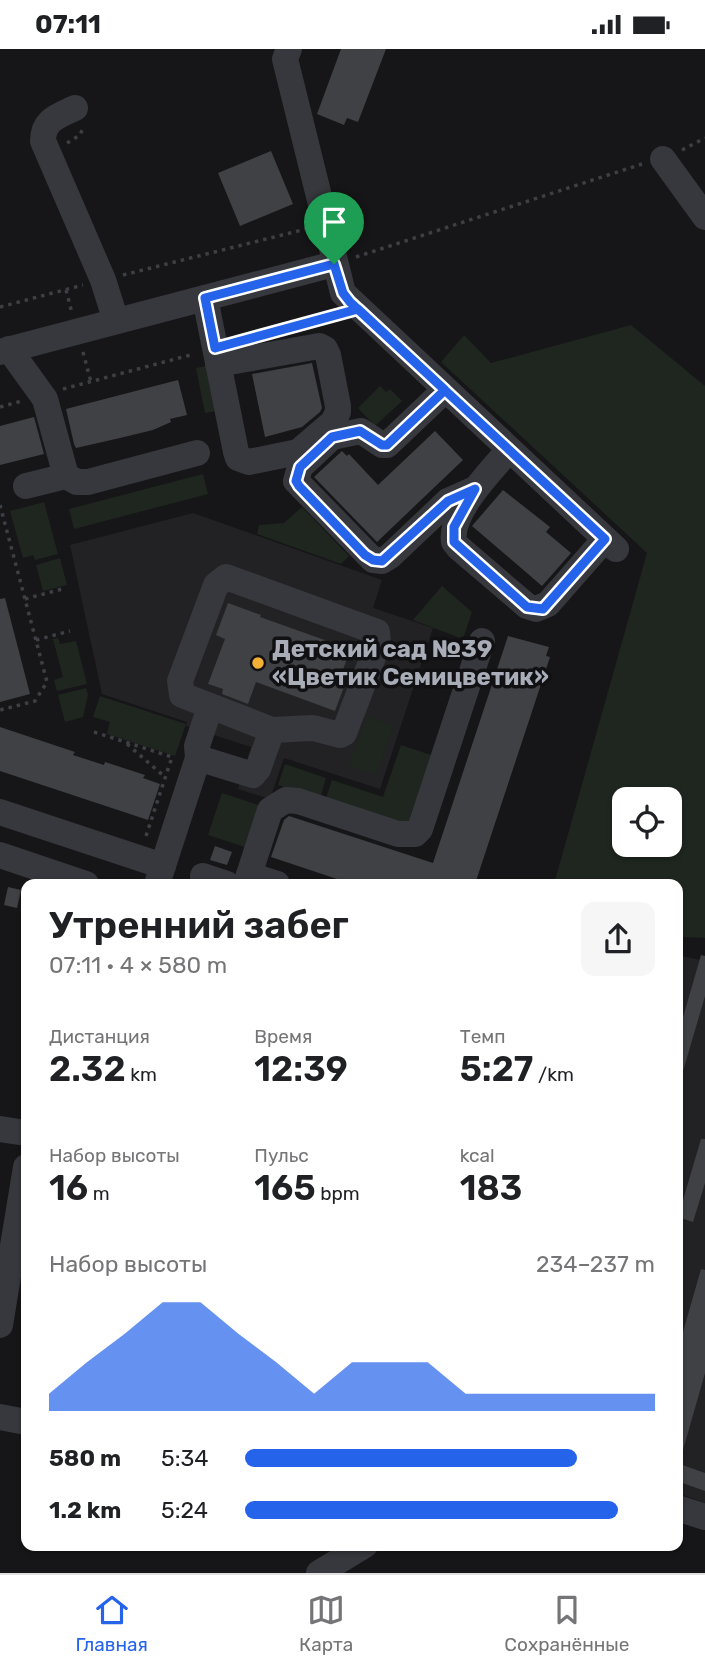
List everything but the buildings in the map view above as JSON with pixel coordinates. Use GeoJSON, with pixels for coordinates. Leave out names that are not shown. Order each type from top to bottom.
{"type":"FeatureCollection","features":[{"type":"Feature","properties":{"kind":"street"},"geometry":{"type":"LineString","coordinates":[[289,49],[285,59],[343,293],[610,544],[543,609],[527,607],[454,542],[454,527],[475,489],[509,450]]}},
{"type":"Feature","properties":{"kind":"street"},"geometry":{"type":"LineString","coordinates":[[75,108],[51,119],[44,128],[43,141],[103,280],[116,321]]}},
{"type":"Feature","properties":{"kind":"street"},"geometry":{"type":"LineString","coordinates":[[663,159],[705,217]]}},
{"type":"Feature","properties":{"kind":"street"},"geometry":{"type":"LineString","coordinates":[[66,476],[42,395],[5,351],[334,264]]}},
{"type":"Feature","properties":{"kind":"street"},"geometry":{"type":"LineString","coordinates":[[205,298],[216,356],[236,452],[242,461],[298,452],[336,417],[338,406],[328,355],[319,346],[216,356]]}},
{"type":"Feature","properties":{"kind":"street"},"geometry":{"type":"LineString","coordinates":[[445,390],[387,445],[382,445],[360,431],[332,437],[300,467],[296,481],[373,560],[382,561],[448,501],[475,489]]}},
{"type":"Feature","properties":{"kind":"street"},"geometry":{"type":"LineString","coordinates":[[26,487],[66,476],[77,482],[88,482],[197,453]]}},
{"type":"Feature","properties":{"kind":"street"},"geometry":{"type":"LineString","coordinates":[[220,579],[234,579],[377,632],[378,644],[344,733],[340,735],[313,728],[272,730],[209,707],[182,695],[179,688],[220,579]]}},
{"type":"Feature","properties":{"kind":"street"},"geometry":{"type":"LineString","coordinates":[[231,879],[270,810],[286,800],[298,801],[398,834],[415,834],[423,823],[482,641]]}},
{"type":"Feature","properties":{"kind":"street"},"geometry":{"type":"LineString","coordinates":[[0,812],[160,875],[198,758],[197,746],[209,707]]}},
{"type":"Feature","properties":{"kind":"street"},"geometry":{"type":"LineString","coordinates":[[198,758],[253,775],[258,769],[272,730]]}},
{"type":"Feature","properties":{"kind":"street"},"geometry":{"type":"LineString","coordinates":[[0,855],[71,879]]}},
{"type":"Feature","properties":{"kind":"street"},"geometry":{"type":"LineString","coordinates":[[0,1129],[21,1132]]}},
{"type":"Feature","properties":{"kind":"street"},"geometry":{"type":"LineString","coordinates":[[0,1325],[21,1197]]}},
{"type":"Feature","properties":{"kind":"street"},"geometry":{"type":"LineString","coordinates":[[0,1417],[21,1421]]}},
{"type":"Feature","properties":{"kind":"street"},"geometry":{"type":"LineString","coordinates":[[683,1510],[705,1517]]}},
{"type":"Feature","properties":{"kind":"street"},"geometry":{"type":"LineString","coordinates":[[319,1573],[355,1551]]}},
{"type":"Feature","properties":{"kind":"path"},"geometry":{"type":"LineString","coordinates":[[334,264],[619,169],[663,159]]}},
{"type":"Feature","properties":{"kind":"path"},"geometry":{"type":"LineString","coordinates":[[116,277],[325,224]]}},
{"type":"Feature","properties":{"kind":"path"},"geometry":{"type":"LineString","coordinates":[[0,307],[94,282]]}},
{"type":"Feature","properties":{"kind":"path"},"geometry":{"type":"LineString","coordinates":[[65,289],[72,315]]}},
{"type":"Feature","properties":{"kind":"path"},"geometry":{"type":"LineString","coordinates":[[293,327],[358,309]]}},
{"type":"Feature","properties":{"kind":"path"},"geometry":{"type":"LineString","coordinates":[[83,352],[91,382]]}},
{"type":"Feature","properties":{"kind":"path"},"geometry":{"type":"LineString","coordinates":[[0,407],[91,382],[216,356]]}},
{"type":"Feature","properties":{"kind":"path"},"geometry":{"type":"LineString","coordinates":[[0,505],[47,682],[35,701],[0,710]]}},
{"type":"Feature","properties":{"kind":"path"},"geometry":{"type":"LineString","coordinates":[[25,599],[66,588]]}},
{"type":"Feature","properties":{"kind":"path"},"geometry":{"type":"LineString","coordinates":[[36,640],[70,631]]}},
{"type":"Feature","properties":{"kind":"path"},"geometry":{"type":"LineString","coordinates":[[94,732],[172,757],[151,821]]}},
{"type":"Feature","properties":{"kind":"path"},"geometry":{"type":"LineString","coordinates":[[124,742],[165,777]]}},
{"type":"Feature","properties":{"kind":"shaded area"},"geometry":{"type":"Polygon","coordinates":[[[631,325],[705,386],[705,938],[683,937],[683,879],[555,879],[647,553],[441,362],[464,335],[491,363],[631,325]]]}},
{"type":"Feature","properties":{"kind":"shaded area"},"geometry":{"type":"Polygon","coordinates":[[[212,365],[221,410],[205,413],[196,368],[212,365]]]}},
{"type":"Feature","properties":{"kind":"shaded area"},"geometry":{"type":"Polygon","coordinates":[[[380,386],[386,392],[390,389],[402,401],[375,426],[358,408],[380,386]]]}},
{"type":"Feature","properties":{"kind":"shaded area"},"geometry":{"type":"Polygon","coordinates":[[[203,474],[208,494],[74,529],[69,509],[203,474]]]}},
{"type":"Feature","properties":{"kind":"shaded area"},"geometry":{"type":"Polygon","coordinates":[[[44,502],[58,554],[35,560],[33,555],[23,558],[10,511],[44,502]]]}},
{"type":"Feature","properties":{"kind":"shaded area"},"geometry":{"type":"Polygon","coordinates":[[[302,507],[349,556],[341,564],[257,534],[259,525],[284,523],[302,507]]]}},
{"type":"Feature","properties":{"kind":"shaded area","name":"Детский сад №39 «Цветик Семицветик»"},"geometry":{"type":"Polygon","coordinates":[[[193,513],[382,580],[373,608],[433,628],[380,789],[284,758],[270,799],[238,789],[251,747],[186,726],[187,722],[102,694],[70,545],[193,513]]]}},
{"type":"Feature","properties":{"kind":"shaded area"},"geometry":{"type":"Polygon","coordinates":[[[60,558],[67,585],[43,591],[36,565],[60,558]]]}},
{"type":"Feature","properties":{"kind":"shaded area"},"geometry":{"type":"Polygon","coordinates":[[[442,586],[472,612],[463,639],[413,620],[442,586]]]}},
{"type":"Feature","properties":{"kind":"shaded area"},"geometry":{"type":"Polygon","coordinates":[[[58,638],[60,644],[76,641],[87,684],[57,691],[54,680],[63,677],[53,639],[58,638]]]}},
{"type":"Feature","properties":{"kind":"shaded area"},"geometry":{"type":"Polygon","coordinates":[[[86,688],[88,695],[83,717],[65,722],[58,695],[86,688]]]}},
{"type":"Feature","properties":{"kind":"shaded area"},"geometry":{"type":"Polygon","coordinates":[[[100,696],[186,724],[175,756],[107,734],[110,722],[93,717],[100,696]]]}},
{"type":"Feature","properties":{"kind":"shaded area"},"geometry":{"type":"Polygon","coordinates":[[[367,716],[394,726],[376,775],[349,765],[367,716]]]}},
{"type":"Feature","properties":{"kind":"shaded area"},"geometry":{"type":"Polygon","coordinates":[[[401,745],[434,756],[410,829],[325,801],[332,780],[383,797],[401,745]]]}},
{"type":"Feature","properties":{"kind":"shaded area"},"geometry":{"type":"Polygon","coordinates":[[[285,764],[326,778],[320,799],[278,785],[285,764]]]}},
{"type":"Feature","properties":{"kind":"shaded area"},"geometry":{"type":"Polygon","coordinates":[[[222,793],[261,806],[248,848],[208,835],[222,793]]]}},
{"type":"Feature","properties":{"kind":"shaded area"},"geometry":{"type":"Polygon","coordinates":[[[683,956],[705,961],[705,1503],[683,1495],[683,956]]]}},
{"type":"Feature","properties":{"kind":"place","name":"Детский сад №39 «Цветик Семицветик»"},"geometry":{"type":"Point","coordinates":[258,663]}},
{"type":"Feature","properties":{"kind":"route"},"geometry":{"type":"LineString","coordinates":[[334,264],[205,298],[215,348],[358,309],[445,390],[391,442],[387,445],[382,445],[366,432],[360,431],[332,437],[300,467],[296,481],[299,486],[365,555],[382,561],[448,501],[475,489],[454,527],[454,542],[527,607],[543,609],[605,539],[350,302],[343,293],[334,264]]}}]}
